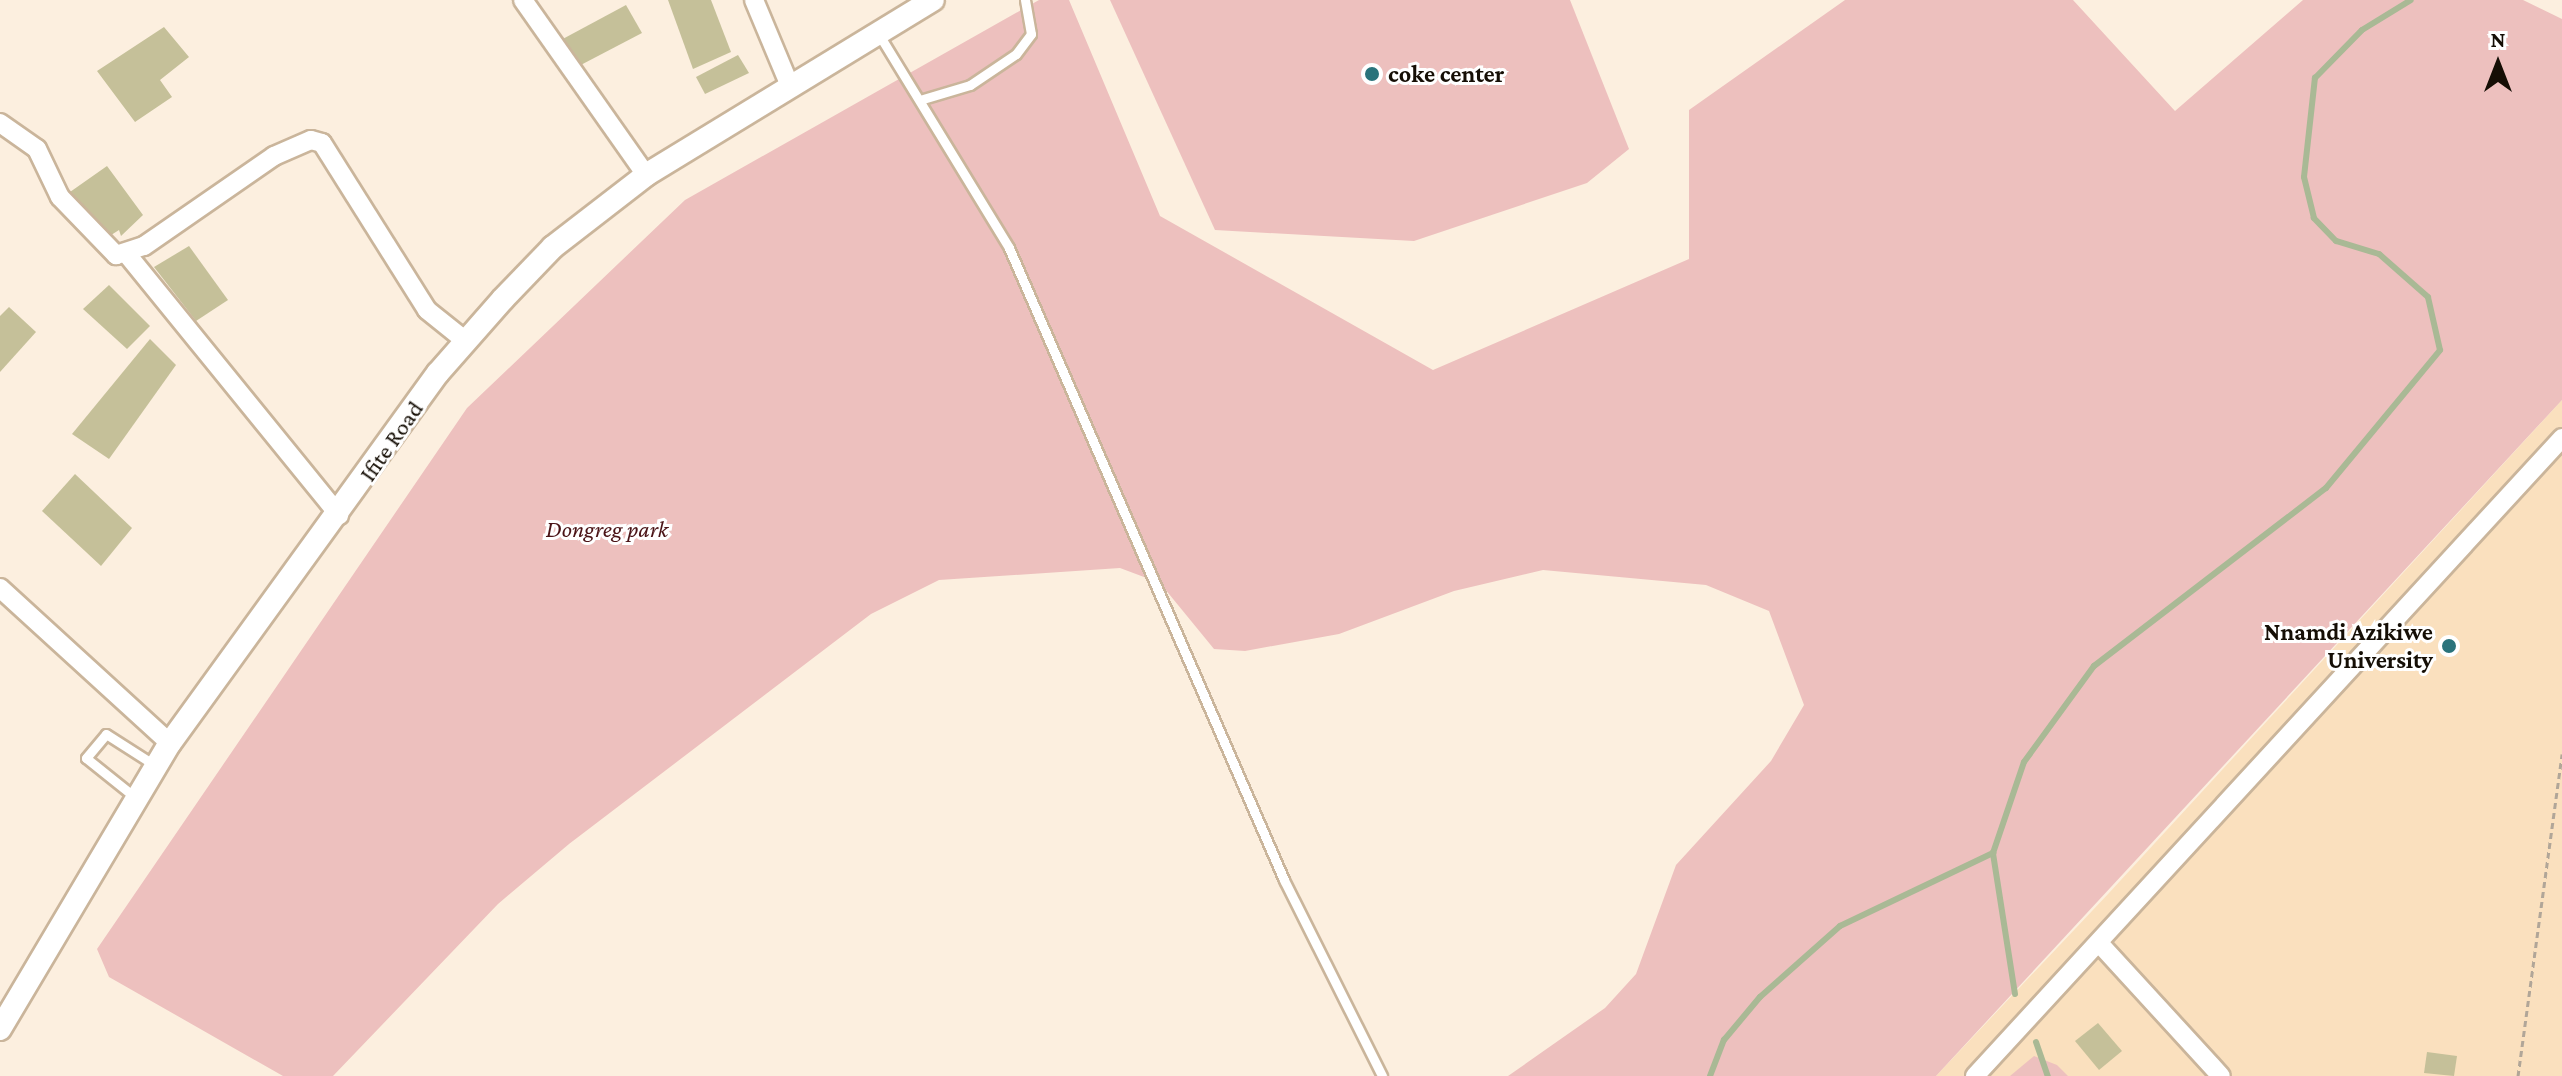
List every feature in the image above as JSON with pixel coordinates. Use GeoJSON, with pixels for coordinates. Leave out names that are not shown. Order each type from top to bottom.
{"type":"FeatureCollection","features":[{"type":"Feature","properties":{"kind":"street"},"geometry":{"type":"LineString","coordinates":[[523,0],[646,175]]}},
{"type":"Feature","properties":{"kind":"street"},"geometry":{"type":"LineString","coordinates":[[754,0],[790,86]]}},
{"type":"Feature","properties":{"kind":"street","name":"Ifite Road"},"geometry":{"type":"LineString","coordinates":[[0,1029],[170,743],[467,342],[553,247],[646,175],[876,30],[933,0]]}},
{"type":"Feature","properties":{"kind":"street"},"geometry":{"type":"LineString","coordinates":[[0,123],[37,149],[60,197],[108,252],[126,253],[274,156],[311,140],[322,143],[427,310],[467,342]]}},
{"type":"Feature","properties":{"kind":"street"},"geometry":{"type":"LineString","coordinates":[[126,253],[339,515]]}},
{"type":"Feature","properties":{"kind":"street"},"geometry":{"type":"LineString","coordinates":[[1975,1076],[2562,438]]}},
{"type":"Feature","properties":{"kind":"street"},"geometry":{"type":"LineString","coordinates":[[0,588],[170,743]]}},
{"type":"Feature","properties":{"kind":"street"},"geometry":{"type":"LineString","coordinates":[[2099,943],[2221,1076]]}},
{"type":"Feature","properties":{"kind":"lane"},"geometry":{"type":"LineString","coordinates":[[923,99],[970,85],[1016,54],[1031,34],[1025,0]]}},
{"type":"Feature","properties":{"kind":"lane"},"geometry":{"type":"LineString","coordinates":[[876,30],[923,99],[1009,248],[1284,880],[1382,1076]]}},
{"type":"Feature","properties":{"kind":"lane"},"geometry":{"type":"LineString","coordinates":[[136,798],[86,758],[106,734],[156,766]]}},
{"type":"Feature","properties":{"kind":"path"},"geometry":{"type":"LineString","coordinates":[[2518,1076],[2562,754]]}},
{"type":"Feature","properties":{"kind":"shaded area","name":"Nnamdi Azikiwe University"},"geometry":{"type":"Polygon","coordinates":[[[2562,400],[2562,1076],[1936,1076],[2109,893],[2562,400]]]}},
{"type":"Feature","properties":{"kind":"green space","name":"Dongreg park"},"geometry":{"type":"Polygon","coordinates":[[[1039,0],[1069,0],[1160,216],[1433,370],[1689,259],[1689,110],[1845,0],[2073,0],[2175,111],[2303,0],[2523,0],[2562,19],[2562,400],[1936,1076],[1508,1076],[1605,1008],[1636,974],[1676,865],[1771,761],[1804,705],[1769,611],[1706,585],[1543,570],[1454,591],[1339,634],[1245,651],[1214,649],[1160,583],[1120,568],[939,580],[871,614],[569,844],[498,904],[333,1076],[283,1076],[109,977],[97,949],[467,408],[685,200],[1039,0]]]}},
{"type":"Feature","properties":{"kind":"green space","name":"coke center"},"geometry":{"type":"Polygon","coordinates":[[[1110,0],[1570,0],[1629,149],[1587,183],[1414,241],[1215,230],[1110,0]]]}},
{"type":"Feature","properties":{"kind":"green space"},"geometry":{"type":"Polygon","coordinates":[[[2034,1056],[2057,1065],[2068,1076],[2010,1076],[2034,1056]]]}},
{"type":"Feature","properties":{"kind":"building"},"geometry":{"type":"Polygon","coordinates":[[[668,0],[711,0],[731,52],[693,69],[668,0]]]}},
{"type":"Feature","properties":{"kind":"building"},"geometry":{"type":"Polygon","coordinates":[[[626,5],[642,33],[575,68],[559,41],[626,5]]]}},
{"type":"Feature","properties":{"kind":"building"},"geometry":{"type":"Polygon","coordinates":[[[164,27],[189,57],[160,80],[172,97],[135,122],[97,71],[164,27]]]}},
{"type":"Feature","properties":{"kind":"building"},"geometry":{"type":"Polygon","coordinates":[[[738,55],[749,73],[705,94],[696,77],[738,55]]]}},
{"type":"Feature","properties":{"kind":"building"},"geometry":{"type":"Polygon","coordinates":[[[107,166],[143,215],[121,236],[119,230],[108,237],[70,192],[107,166]]]}},
{"type":"Feature","properties":{"kind":"building"},"geometry":{"type":"Polygon","coordinates":[[[189,246],[228,300],[196,321],[154,267],[189,246]]]}},
{"type":"Feature","properties":{"kind":"building"},"geometry":{"type":"Polygon","coordinates":[[[109,285],[150,326],[127,349],[83,309],[109,285]]]}},
{"type":"Feature","properties":{"kind":"building"},"geometry":{"type":"Polygon","coordinates":[[[9,307],[36,332],[0,372],[0,316],[9,307]]]}},
{"type":"Feature","properties":{"kind":"building"},"geometry":{"type":"Polygon","coordinates":[[[150,339],[176,365],[109,459],[72,434],[150,339]]]}},
{"type":"Feature","properties":{"kind":"building"},"geometry":{"type":"Polygon","coordinates":[[[75,474],[132,528],[101,566],[42,511],[75,474]]]}},
{"type":"Feature","properties":{"kind":"building"},"geometry":{"type":"Polygon","coordinates":[[[2098,1023],[2122,1051],[2099,1070],[2075,1041],[2098,1023]]]}},
{"type":"Feature","properties":{"kind":"building"},"geometry":{"type":"Polygon","coordinates":[[[2427,1052],[2457,1056],[2454,1076],[2424,1073],[2427,1052]]]}},
{"type":"Feature","properties":{"kind":"waterway"},"geometry":{"type":"LineString","coordinates":[[2015,994],[1993,853],[2024,762],[2094,666],[2326,488],[2440,350],[2428,297],[2379,254],[2336,241],[2314,218],[2304,177],[2315,78],[2362,30],[2411,0]]}},
{"type":"Feature","properties":{"kind":"waterway"},"geometry":{"type":"LineString","coordinates":[[1710,1076],[1724,1040],[1760,997],[1840,926],[1993,853]]}},
{"type":"Feature","properties":{"kind":"waterway"},"geometry":{"type":"LineString","coordinates":[[2036,1042],[2048,1076]]}},
{"type":"Feature","properties":{"kind":"place","name":"coke center"},"geometry":{"type":"Point","coordinates":[1372,74]}},
{"type":"Feature","properties":{"kind":"place","name":"Nnamdi Azikiwe University"},"geometry":{"type":"Point","coordinates":[2449,646]}}]}
